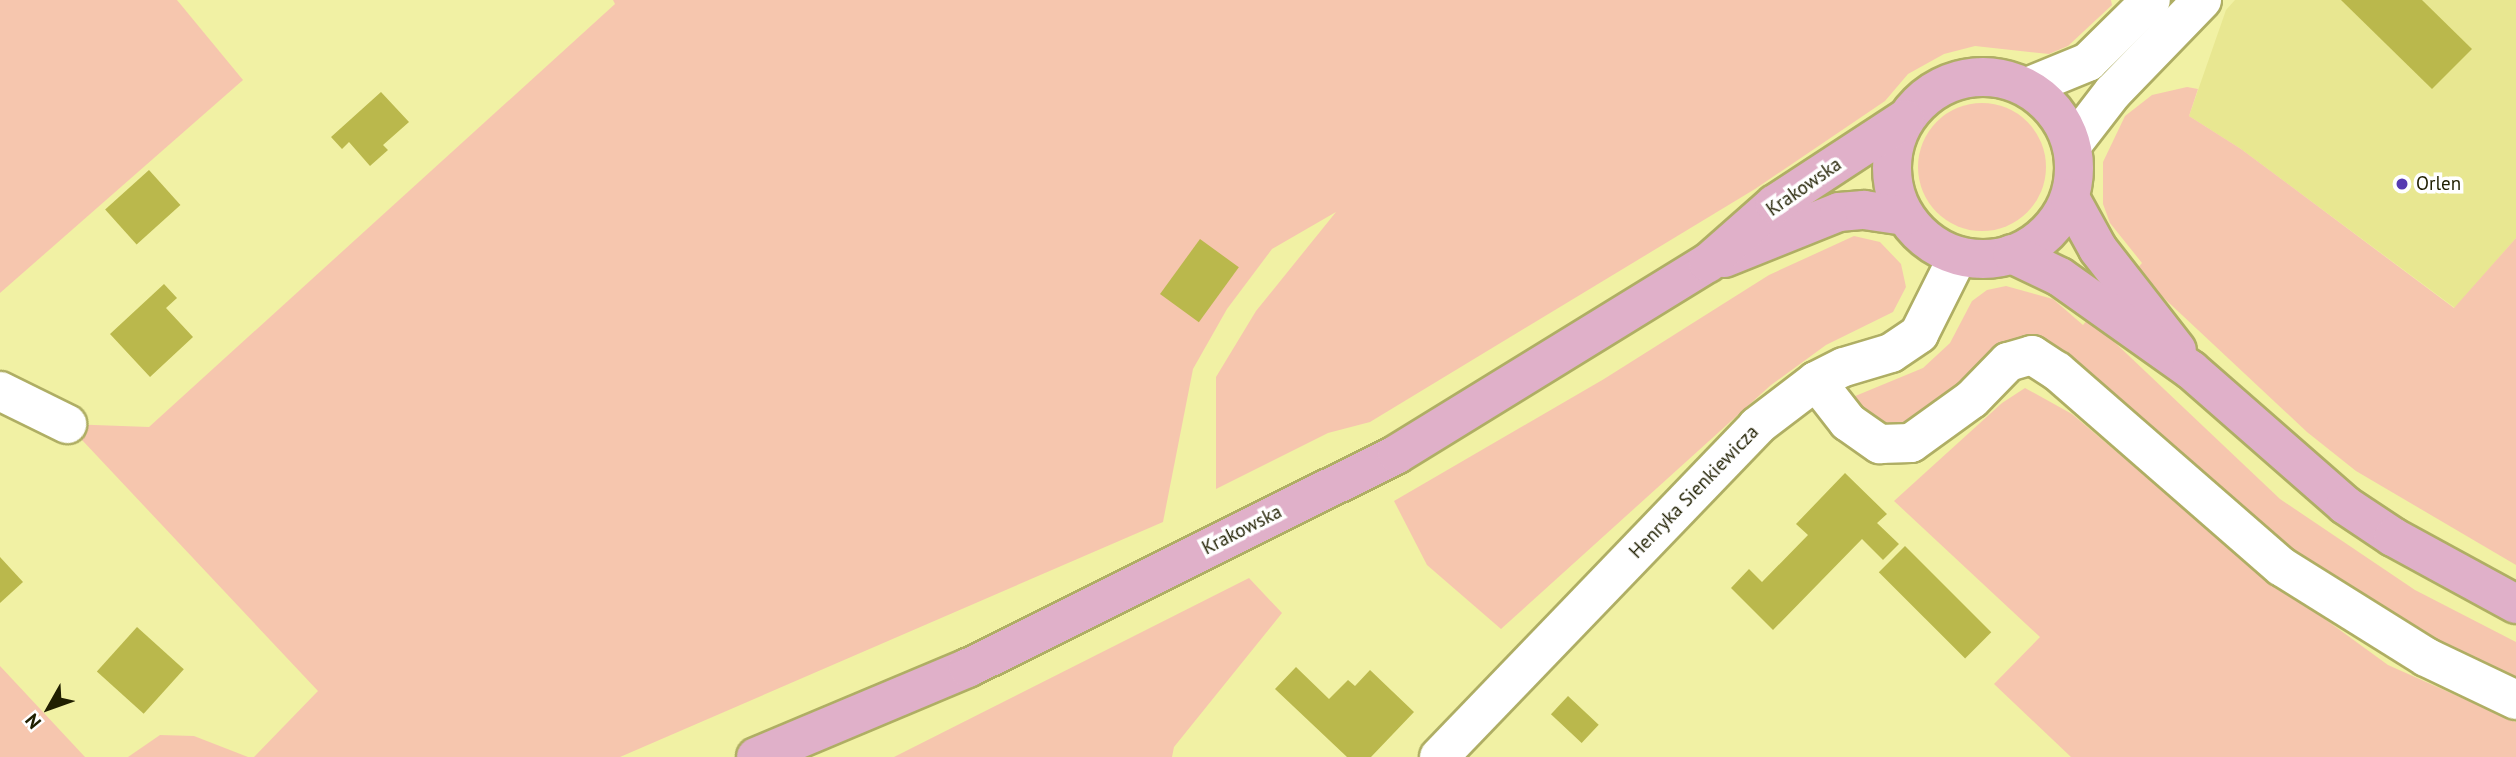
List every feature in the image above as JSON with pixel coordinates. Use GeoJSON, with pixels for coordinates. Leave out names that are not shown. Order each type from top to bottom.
{"type":"FeatureCollection","features":[{"type":"Feature","properties":{"kind":"main road"},"geometry":{"type":"LineString","coordinates":[[1983,76],[2027,87],[2060,118],[2072,145],[2075,172],[2070,198],[2048,233],[2012,254],[1985,259],[1958,256],[1923,236],[1905,216],[1891,167],[1905,119],[1926,96],[1952,81],[1983,76]]}},
{"type":"Feature","properties":{"kind":"main road","name":"Krakowska"},"geometry":{"type":"LineString","coordinates":[[756,757],[968,668],[1397,454],[1708,263],[1774,204],[1905,119]]}},
{"type":"Feature","properties":{"kind":"main road"},"geometry":{"type":"LineString","coordinates":[[2070,198],[2098,249],[2136,293],[2191,370]]}},
{"type":"Feature","properties":{"kind":"main road","name":"Krakowska"},"geometry":{"type":"LineString","coordinates":[[1708,263],[1790,235],[1839,212],[1864,210],[1905,216]]}},
{"type":"Feature","properties":{"kind":"main road"},"geometry":{"type":"LineString","coordinates":[[2012,254],[2060,277],[2191,370],[2345,505],[2403,543],[2516,604]]}},
{"type":"Feature","properties":{"kind":"street"},"geometry":{"type":"LineString","coordinates":[[2027,87],[2088,62],[2151,0]]}},
{"type":"Feature","properties":{"kind":"street"},"geometry":{"type":"LineString","coordinates":[[2072,145],[2113,93],[2202,0]]}},
{"type":"Feature","properties":{"kind":"street","name":"Henryka Sienkiewicza"},"geometry":{"type":"LineString","coordinates":[[1439,757],[1757,426],[1816,381],[1910,342],[1930,317],[1958,256]]}},
{"type":"Feature","properties":{"kind":"street"},"geometry":{"type":"LineString","coordinates":[[1816,381],[1848,422],[1869,437],[1880,444],[1911,443],[1972,399],[2008,362],[2032,355],[2057,371],[2281,567],[2426,657],[2516,699]]}},
{"type":"Feature","properties":{"kind":"street"},"geometry":{"type":"LineString","coordinates":[[0,391],[67,424]]}},
{"type":"Feature","properties":{"kind":"shaded area"},"geometry":{"type":"Polygon","coordinates":[[[0,0],[177,0],[243,80],[0,293],[0,0]]]}},
{"type":"Feature","properties":{"kind":"shaded area"},"geometry":{"type":"Polygon","coordinates":[[[613,0],[2111,0],[2112,5],[2068,46],[2049,54],[1975,46],[1944,54],[1908,74],[1885,101],[1755,189],[1370,422],[1328,433],[1216,489],[1216,377],[1256,311],[1336,212],[1272,249],[1227,309],[1193,369],[1163,522],[620,757],[254,757],[318,691],[67,424],[149,427],[615,4],[613,0]]]}},
{"type":"Feature","properties":{"kind":"shaded area","name":"Orlen"},"geometry":{"type":"Polygon","coordinates":[[[2235,0],[2516,0],[2516,238],[2455,308],[2241,149],[2189,116],[2226,10],[2235,0]]]}},
{"type":"Feature","properties":{"kind":"shaded area"},"geometry":{"type":"Polygon","coordinates":[[[2187,87],[2198,89],[2189,116],[2241,149],[2454,308],[2516,238],[2516,565],[2356,471],[2307,432],[2135,271],[2142,263],[2110,223],[2103,204],[2103,162],[2125,116],[2152,95],[2187,87]]]}},
{"type":"Feature","properties":{"kind":"shaded area"},"geometry":{"type":"Polygon","coordinates":[[[1982,103],[2006,108],[2027,122],[2041,143],[2046,167],[2041,191],[2027,212],[2006,226],[1982,231],[1958,226],[1937,212],[1923,191],[1918,167],[1923,143],[1937,122],[1958,108],[1982,103]]]}},
{"type":"Feature","properties":{"kind":"shaded area"},"geometry":{"type":"Polygon","coordinates":[[[1854,236],[1880,242],[1901,264],[1906,287],[1893,312],[1826,345],[1771,385],[1501,629],[1427,565],[1394,501],[1604,379],[1769,275],[1854,236]]]}},
{"type":"Feature","properties":{"kind":"shaded area"},"geometry":{"type":"Polygon","coordinates":[[[2006,286],[2053,299],[2083,325],[2089,318],[2280,499],[2415,590],[2516,642],[2516,689],[2301,569],[2056,357],[1907,425],[1883,425],[1848,399],[1923,368],[1950,343],[1972,301],[1987,290],[2006,286]]]}},
{"type":"Feature","properties":{"kind":"shaded area"},"geometry":{"type":"Polygon","coordinates":[[[2025,388],[2072,414],[2248,563],[2388,665],[2516,722],[2516,757],[2071,757],[1994,684],[2040,637],[1894,501],[2002,403],[2025,388]]]}},
{"type":"Feature","properties":{"kind":"shaded area"},"geometry":{"type":"Polygon","coordinates":[[[1249,578],[1282,613],[1174,747],[1172,757],[894,757],[1249,578]]]}},
{"type":"Feature","properties":{"kind":"shaded area"},"geometry":{"type":"Polygon","coordinates":[[[0,666],[85,757],[0,757],[0,666]]]}},
{"type":"Feature","properties":{"kind":"shaded area"},"geometry":{"type":"Polygon","coordinates":[[[160,735],[194,736],[248,757],[128,757],[160,735]]]}},
{"type":"Feature","properties":{"kind":"building"},"geometry":{"type":"Polygon","coordinates":[[[2341,0],[2422,0],[2472,49],[2432,89],[2341,0]]]}},
{"type":"Feature","properties":{"kind":"building"},"geometry":{"type":"Polygon","coordinates":[[[381,92],[409,122],[383,145],[388,150],[370,166],[349,142],[342,149],[331,137],[381,92]]]}},
{"type":"Feature","properties":{"kind":"building"},"geometry":{"type":"Polygon","coordinates":[[[149,170],[180,205],[137,244],[105,209],[149,170]]]}},
{"type":"Feature","properties":{"kind":"building"},"geometry":{"type":"Polygon","coordinates":[[[1200,239],[1239,267],[1199,322],[1160,294],[1200,239]]]}},
{"type":"Feature","properties":{"kind":"building"},"geometry":{"type":"Polygon","coordinates":[[[164,284],[177,298],[166,308],[193,337],[150,377],[110,334],[164,284]]]}},
{"type":"Feature","properties":{"kind":"building"},"geometry":{"type":"Polygon","coordinates":[[[1845,473],[1887,514],[1877,523],[1899,544],[1883,560],[1862,539],[1773,630],[1731,588],[1749,569],[1762,582],[1808,535],[1796,524],[1845,473]]]}},
{"type":"Feature","properties":{"kind":"building"},"geometry":{"type":"Polygon","coordinates":[[[1905,546],[1991,632],[1965,658],[1879,572],[1905,546]]]}},
{"type":"Feature","properties":{"kind":"building"},"geometry":{"type":"Polygon","coordinates":[[[0,557],[23,582],[0,603],[0,557]]]}},
{"type":"Feature","properties":{"kind":"building"},"geometry":{"type":"Polygon","coordinates":[[[137,627],[184,669],[144,714],[97,672],[137,627]]]}},
{"type":"Feature","properties":{"kind":"building"},"geometry":{"type":"Polygon","coordinates":[[[1296,667],[1329,699],[1348,680],[1355,686],[1370,670],[1414,712],[1371,757],[1347,757],[1275,689],[1296,667]]]}},
{"type":"Feature","properties":{"kind":"building"},"geometry":{"type":"Polygon","coordinates":[[[1568,696],[1599,725],[1582,743],[1551,714],[1568,696]]]}},
{"type":"Feature","properties":{"kind":"place","name":"Orlen"},"geometry":{"type":"Point","coordinates":[2402,184]}}]}
